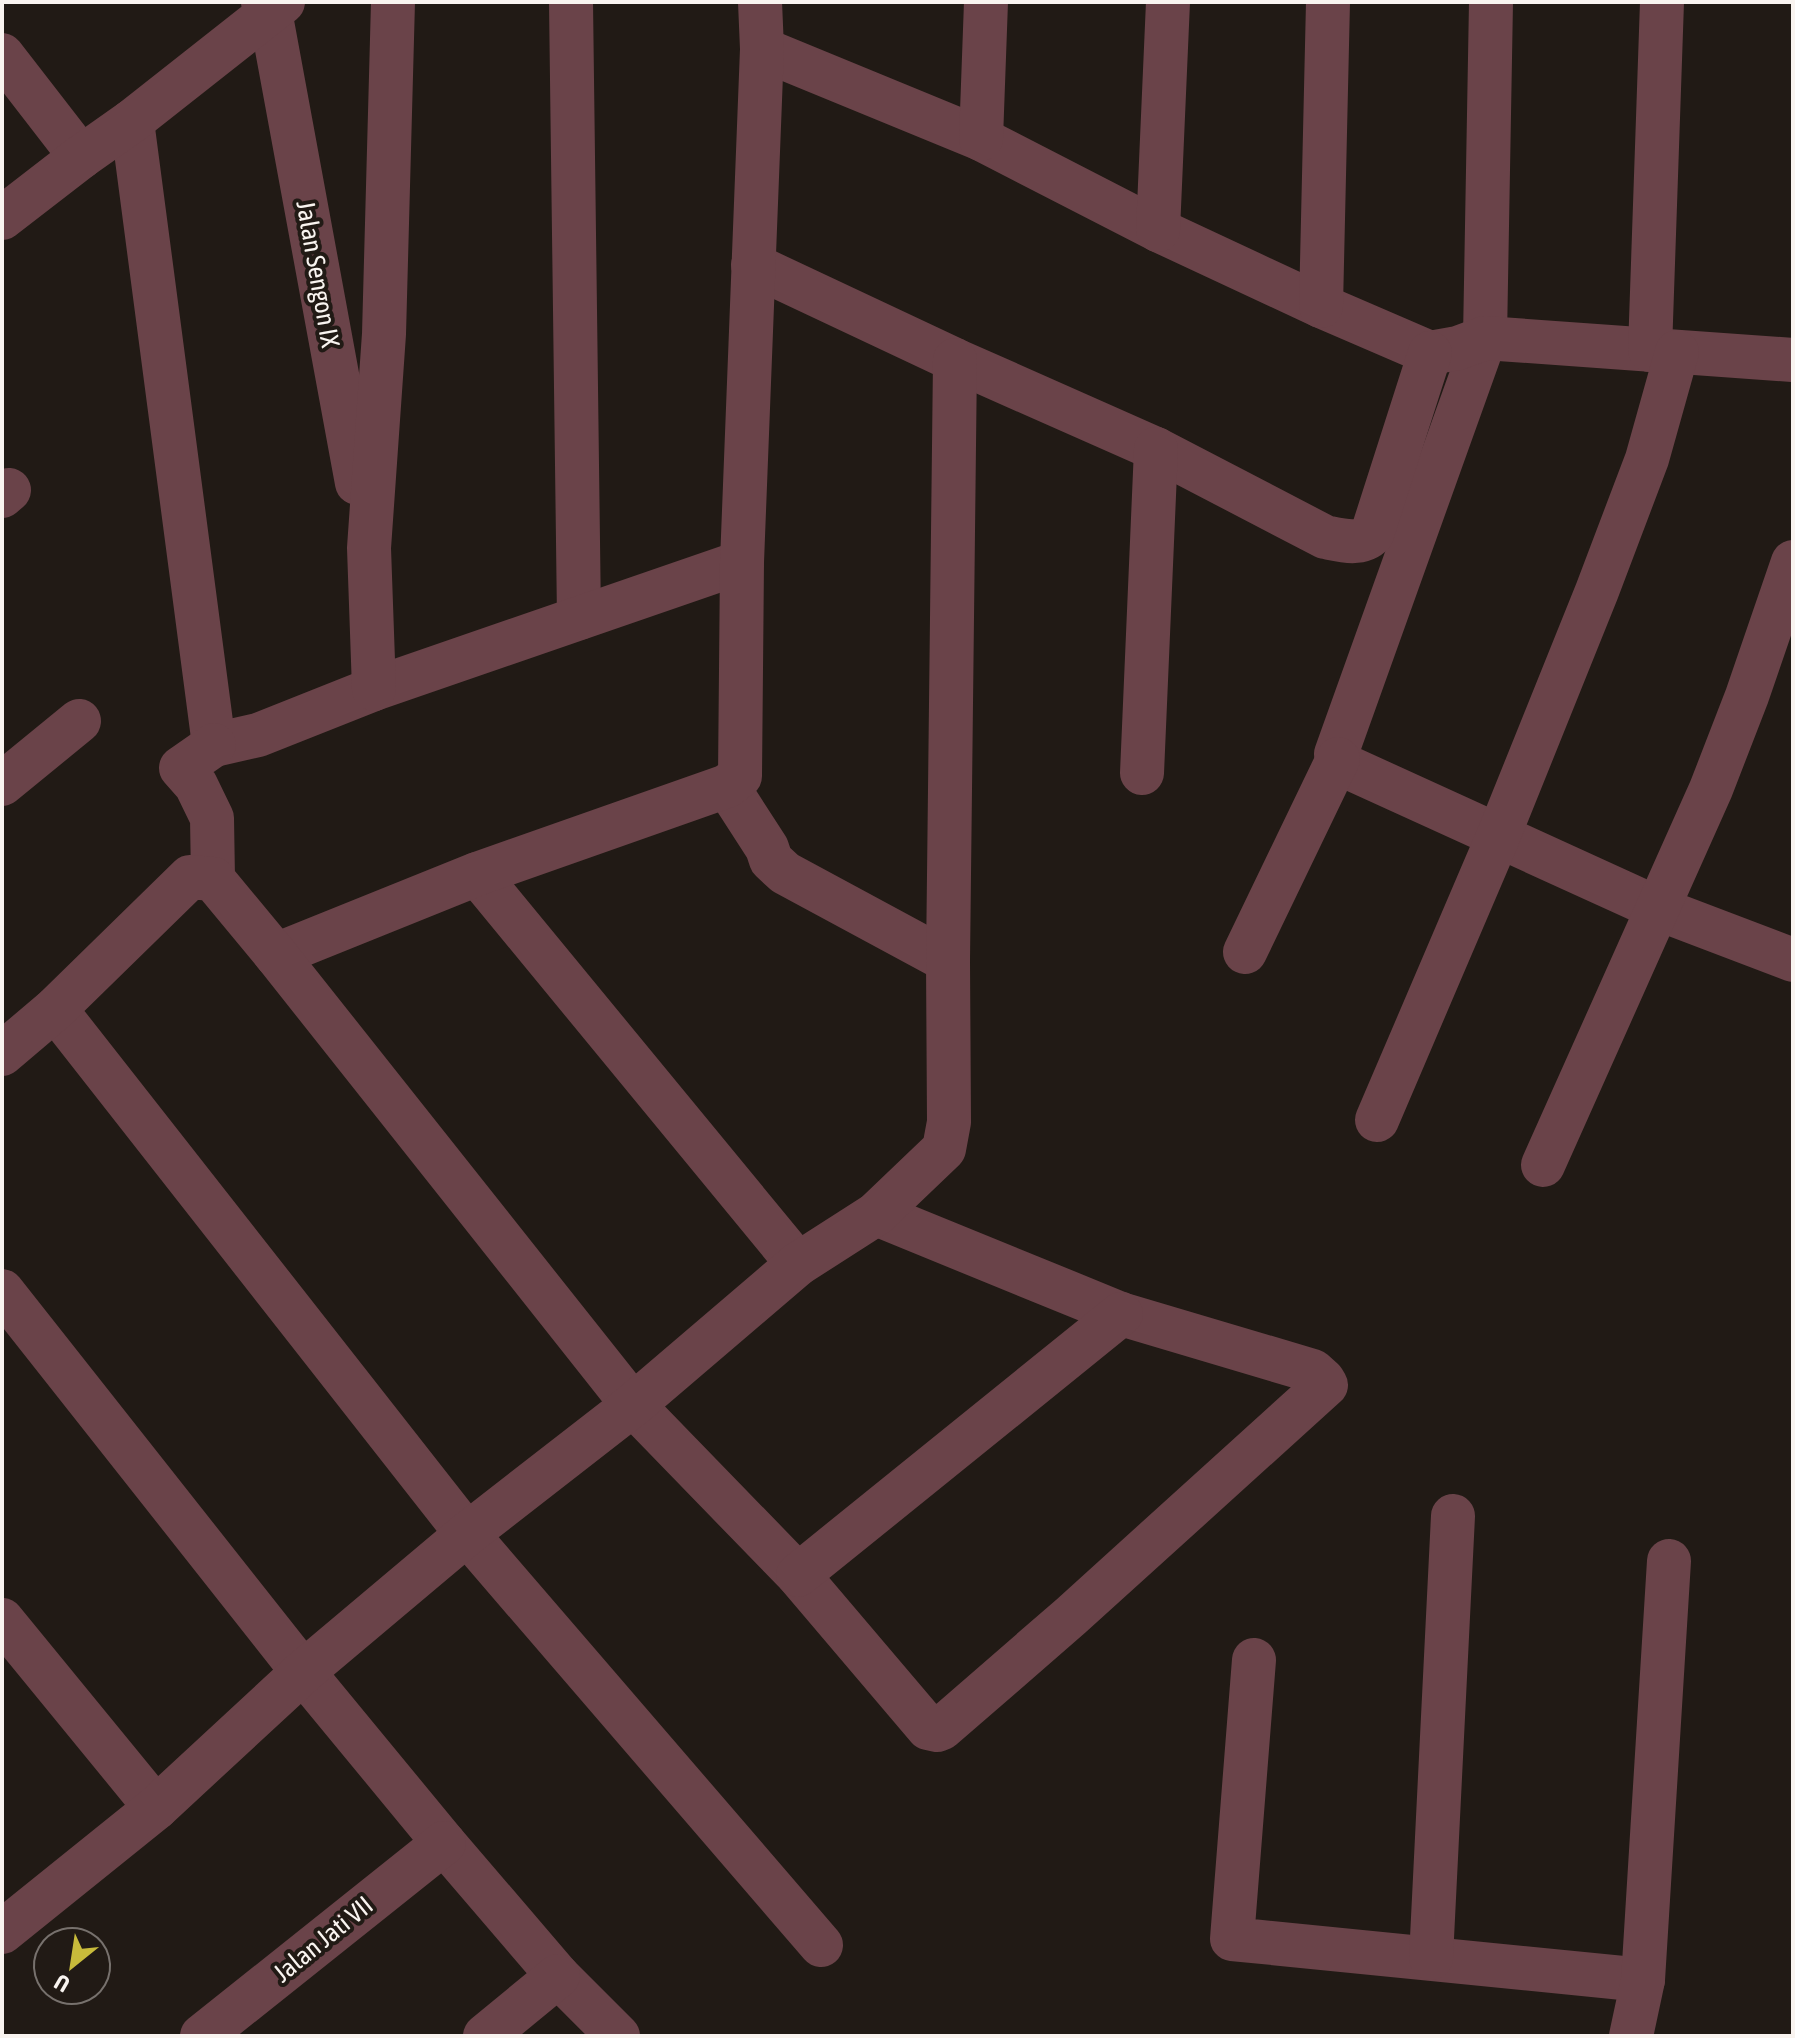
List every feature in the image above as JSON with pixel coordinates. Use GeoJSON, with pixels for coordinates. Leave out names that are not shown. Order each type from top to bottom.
{"type":"FeatureCollection","features":[{"type":"Feature","properties":{"kind":"street"},"geometry":{"type":"LineString","coordinates":[[374,689],[369,548],[384,334],[393,2]]}},
{"type":"Feature","properties":{"kind":"street"},"geometry":{"type":"LineString","coordinates":[[571,2],[579,618]]}},
{"type":"Feature","properties":{"kind":"street"},"geometry":{"type":"LineString","coordinates":[[276,955],[477,874],[727,786],[740,776],[742,562],[762,49],[760,2]]}},
{"type":"Feature","properties":{"kind":"street"},"geometry":{"type":"LineString","coordinates":[[981,139],[986,2]]}},
{"type":"Feature","properties":{"kind":"street"},"geometry":{"type":"LineString","coordinates":[[1158,230],[1168,2]]}},
{"type":"Feature","properties":{"kind":"street"},"geometry":{"type":"LineString","coordinates":[[1321,306],[1328,2]]}},
{"type":"Feature","properties":{"kind":"street"},"geometry":{"type":"LineString","coordinates":[[1491,2],[1485,338],[1336,754],[1343,765],[1498,837],[1659,909],[1793,960]]}},
{"type":"Feature","properties":{"kind":"street"},"geometry":{"type":"LineString","coordinates":[[1377,1120],[1498,837],[1647,459],[1663,351],[1662,2]]}},
{"type":"Feature","properties":{"kind":"street"},"geometry":{"type":"LineString","coordinates":[[2,218],[132,121],[272,5]]}},
{"type":"Feature","properties":{"kind":"street","name":"Jalan Sengon IX"},"geometry":{"type":"LineString","coordinates":[[272,5],[369,548]]}},
{"type":"Feature","properties":{"kind":"street"},"geometry":{"type":"LineString","coordinates":[[762,49],[981,139],[1158,230],[1430,353],[1458,348],[1485,338],[1793,360]]}},
{"type":"Feature","properties":{"kind":"street"},"geometry":{"type":"LineString","coordinates":[[2,55],[81,157]]}},
{"type":"Feature","properties":{"kind":"street"},"geometry":{"type":"LineString","coordinates":[[132,121],[214,745]]}},
{"type":"Feature","properties":{"kind":"street"},"geometry":{"type":"LineString","coordinates":[[753,265],[955,360],[1156,449],[1325,537],[1359,541],[1368,539],[1372,534],[1430,353]]}},
{"type":"Feature","properties":{"kind":"street"},"geometry":{"type":"LineString","coordinates":[[2,1932],[156,1808],[303,1672],[467,1534],[633,1405],[798,1264],[876,1214],[944,1149],[949,1122],[955,360]]}},
{"type":"Feature","properties":{"kind":"street"},"geometry":{"type":"LineString","coordinates":[[1142,773],[1156,449]]}},
{"type":"Feature","properties":{"kind":"street"},"geometry":{"type":"LineString","coordinates":[[742,562],[374,689],[258,735],[214,745],[181,768],[196,785],[212,818],[213,879],[633,1405],[798,1575],[928,1728],[937,1730],[1071,1616],[1325,1386],[1313,1371],[1121,1314],[876,1214]]}},
{"type":"Feature","properties":{"kind":"street"},"geometry":{"type":"LineString","coordinates":[[1543,1165],[1711,789],[1793,562]]}},
{"type":"Feature","properties":{"kind":"street"},"geometry":{"type":"LineString","coordinates":[[2,784],[79,721]]}},
{"type":"Feature","properties":{"kind":"street"},"geometry":{"type":"LineString","coordinates":[[1245,952],[1338,759]]}},
{"type":"Feature","properties":{"kind":"street"},"geometry":{"type":"LineString","coordinates":[[727,786],[767,848],[771,860],[785,873],[948,961]]}},
{"type":"Feature","properties":{"kind":"street"},"geometry":{"type":"LineString","coordinates":[[477,874],[798,1264]]}},
{"type":"Feature","properties":{"kind":"street"},"geometry":{"type":"LineString","coordinates":[[2,1054],[55,1009],[190,877],[213,879]]}},
{"type":"Feature","properties":{"kind":"street"},"geometry":{"type":"LineString","coordinates":[[55,1009],[467,1534],[821,1945]]}},
{"type":"Feature","properties":{"kind":"street"},"geometry":{"type":"LineString","coordinates":[[2,1291],[303,1672],[444,1843],[558,1976],[618,2036]]}},
{"type":"Feature","properties":{"kind":"street"},"geometry":{"type":"LineString","coordinates":[[798,1575],[1121,1314]]}},
{"type":"Feature","properties":{"kind":"street"},"geometry":{"type":"LineString","coordinates":[[1431,1958],[1453,1516]]}},
{"type":"Feature","properties":{"kind":"street"},"geometry":{"type":"LineString","coordinates":[[1631,2036],[1643,1980],[1669,1561]]}},
{"type":"Feature","properties":{"kind":"street"},"geometry":{"type":"LineString","coordinates":[[2,1620],[156,1808]]}},
{"type":"Feature","properties":{"kind":"street"},"geometry":{"type":"LineString","coordinates":[[1254,1660],[1232,1939],[1643,1980]]}},
{"type":"Feature","properties":{"kind":"street","name":"Jalan Jati VII"},"geometry":{"type":"LineString","coordinates":[[202,2036],[444,1843]]}},
{"type":"Feature","properties":{"kind":"street"},"geometry":{"type":"LineString","coordinates":[[485,2036],[558,1976]]}}]}
